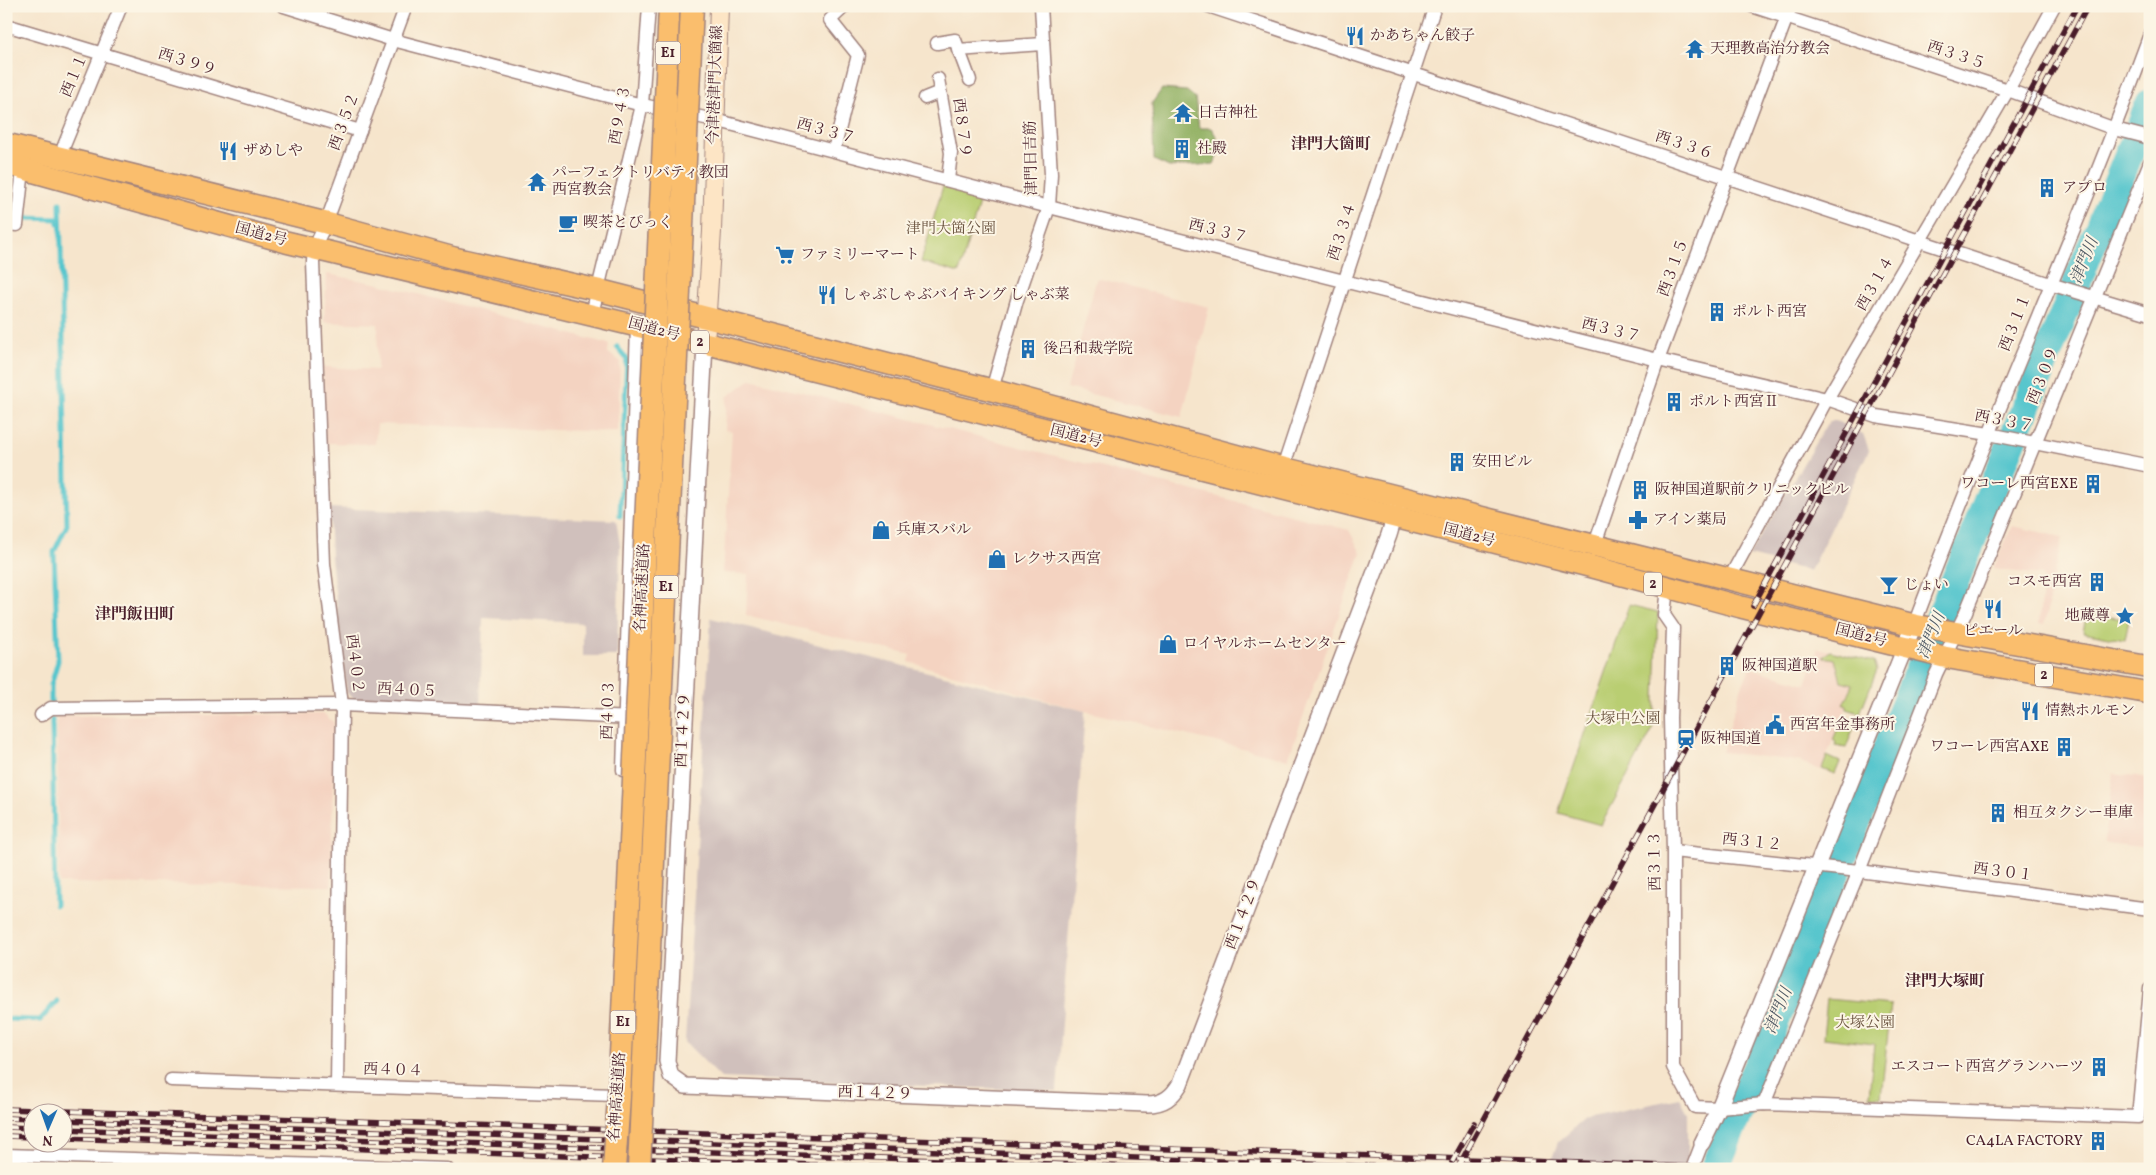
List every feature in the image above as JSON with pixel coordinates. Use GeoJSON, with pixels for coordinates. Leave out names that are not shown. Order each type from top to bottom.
{"type":"FeatureCollection","features":[{"type":"Feature","properties":{"kind":"highway","name":"名神高速道路"},"geometry":{"type":"LineString","coordinates":[[614,1169],[620,1088],[670,6]]}},
{"type":"Feature","properties":{"kind":"highway","name":"名神高速道路"},"geometry":{"type":"LineString","coordinates":[[639,1169],[692,6]]}},
{"type":"Feature","properties":{"kind":"highway","name":"国道2号"},"geometry":{"type":"LineString","coordinates":[[6,144],[326,223],[454,258],[598,290],[992,390],[1283,468],[1595,544],[1917,626],[2150,667]]}},
{"type":"Feature","properties":{"kind":"highway","name":"国道2号"},"geometry":{"type":"LineString","coordinates":[[15,166],[314,248],[592,314],[1909,648],[1942,656],[2150,693]]}},
{"type":"Feature","properties":{"kind":"main road","name":"今津港津門大箇線"},"geometry":{"type":"LineString","coordinates":[[705,344],[712,231],[719,6]]}},
{"type":"Feature","properties":{"kind":"street","name":"西１１"},"geometry":{"type":"LineString","coordinates":[[59,158],[121,6]]}},
{"type":"Feature","properties":{"kind":"street","name":"西３３７"},"geometry":{"type":"LineString","coordinates":[[284,6],[393,40],[642,105],[714,120],[834,150],[1050,207],[1658,360],[1828,399],[1876,416],[1994,436],[2150,466]]}},
{"type":"Feature","properties":{"kind":"street","name":"西３５２"},"geometry":{"type":"LineString","coordinates":[[314,248],[326,223],[406,6]]}},
{"type":"Feature","properties":{"kind":"street","name":"西９４３"},"geometry":{"type":"LineString","coordinates":[[592,314],[642,105],[648,6]]}},
{"type":"Feature","properties":{"kind":"street"},"geometry":{"type":"LineString","coordinates":[[834,150],[858,55],[830,20],[845,6]]}},
{"type":"Feature","properties":{"kind":"street","name":"津門日吉筋"},"geometry":{"type":"LineString","coordinates":[[992,390],[1017,300],[1050,207],[1051,174],[1041,6]]}},
{"type":"Feature","properties":{"kind":"street","name":"西３３６"},"geometry":{"type":"LineString","coordinates":[[1208,6],[2050,284],[2150,314]]}},
{"type":"Feature","properties":{"kind":"street","name":"西３３４"},"geometry":{"type":"LineString","coordinates":[[1283,468],[1436,6]]}},
{"type":"Feature","properties":{"kind":"street","name":"西３３５"},"geometry":{"type":"LineString","coordinates":[[1752,6],[1788,12],[2115,129],[2150,138]]}},
{"type":"Feature","properties":{"kind":"street","name":"西３１４"},"geometry":{"type":"LineString","coordinates":[[1729,579],[1828,399],[2008,90],[2054,6]]}},
{"type":"Feature","properties":{"kind":"street","name":"西３１５"},"geometry":{"type":"LineString","coordinates":[[1595,544],[1658,360],[1788,12]]}},
{"type":"Feature","properties":{"kind":"street","name":"西３９９"},"geometry":{"type":"LineString","coordinates":[[6,25],[360,131]]}},
{"type":"Feature","properties":{"kind":"street","name":"西３１１"},"geometry":{"type":"LineString","coordinates":[[1917,626],[1994,436],[2050,284],[2115,129],[2150,34]]}},
{"type":"Feature","properties":{"kind":"street"},"geometry":{"type":"LineString","coordinates":[[937,43],[955,40],[970,80]]}},
{"type":"Feature","properties":{"kind":"street"},"geometry":{"type":"LineString","coordinates":[[958,50],[1043,44]]}},
{"type":"Feature","properties":{"kind":"street","name":"西８７９"},"geometry":{"type":"LineString","coordinates":[[925,98],[939,86],[951,153],[948,180]]}},
{"type":"Feature","properties":{"kind":"street","name":"西３０９"},"geometry":{"type":"LineString","coordinates":[[1761,1104],[2029,443],[2094,297],[2150,162]]}},
{"type":"Feature","properties":{"kind":"street"},"geometry":{"type":"LineString","coordinates":[[6,224],[17,225],[15,166]]}},
{"type":"Feature","properties":{"kind":"street","name":"西４０２"},"geometry":{"type":"LineString","coordinates":[[314,248],[324,564],[342,705],[337,1085]]}},
{"type":"Feature","properties":{"kind":"street","name":"西４０３"},"geometry":{"type":"LineString","coordinates":[[614,1095],[637,326]]}},
{"type":"Feature","properties":{"kind":"street","name":"西１４２９"},"geometry":{"type":"LineString","coordinates":[[705,344],[667,1061],[671,1076],[685,1086],[1156,1104],[1170,1098],[1180,1084],[1394,517],[1400,496]]}},
{"type":"Feature","properties":{"kind":"street","name":"西３１３"},"geometry":{"type":"LineString","coordinates":[[1667,588],[1664,615],[1674,628],[1670,718],[1674,851],[1673,1067],[1695,1107],[1724,1107]]}},
{"type":"Feature","properties":{"kind":"street"},"geometry":{"type":"LineString","coordinates":[[1692,1169],[1702,1143],[1724,1107],[1917,626]]}},
{"type":"Feature","properties":{"kind":"street","name":"西４０５"},"geometry":{"type":"LineString","coordinates":[[41,715],[51,708],[342,705],[685,719]]}},
{"type":"Feature","properties":{"kind":"street","name":"西３１２"},"geometry":{"type":"LineString","coordinates":[[1674,851],[1856,871]]}},
{"type":"Feature","properties":{"kind":"street","name":"西３０１"},"geometry":{"type":"LineString","coordinates":[[1856,871],[2150,908]]}},
{"type":"Feature","properties":{"kind":"street"},"geometry":{"type":"LineString","coordinates":[[1724,1107],[1761,1104],[2138,1117],[2150,989]]}},
{"type":"Feature","properties":{"kind":"street","name":"西４０４"},"geometry":{"type":"LineString","coordinates":[[170,1080],[614,1095]]}},
{"type":"Feature","properties":{"kind":"street"},"geometry":{"type":"LineString","coordinates":[[6,1155],[447,1169]]}},
{"type":"Feature","properties":{"kind":"shaded area"},"geometry":{"type":"Polygon","coordinates":[[[327,274],[379,284],[609,344],[608,353],[620,361],[618,432],[377,424],[375,444],[325,443],[323,367],[377,370],[378,324],[324,322],[327,274]]]}},
{"type":"Feature","properties":{"kind":"shaded area"},"geometry":{"type":"Polygon","coordinates":[[[1097,278],[1209,307],[1182,417],[1067,388],[1097,278]]]}},
{"type":"Feature","properties":{"kind":"shaded area"},"geometry":{"type":"Polygon","coordinates":[[[751,379],[1349,530],[1361,553],[1288,759],[1085,711],[909,662],[911,655],[746,615],[748,574],[723,573],[732,431],[725,430],[727,397],[751,379]]]}},
{"type":"Feature","properties":{"kind":"shaded area"},"geometry":{"type":"Polygon","coordinates":[[[1831,421],[1836,421],[1863,434],[1869,450],[1810,571],[1749,556],[1826,425],[1831,421]]]}},
{"type":"Feature","properties":{"kind":"shaded area"},"geometry":{"type":"Polygon","coordinates":[[[329,508],[616,520],[620,545],[617,656],[583,656],[583,623],[483,618],[480,705],[356,700],[347,693],[331,557],[329,508]]]}},
{"type":"Feature","properties":{"kind":"shaded area"},"geometry":{"type":"Polygon","coordinates":[[[2012,526],[2062,537],[2044,625],[2039,624],[2043,575],[1993,569],[2012,526]]]}},
{"type":"Feature","properties":{"kind":"shaded area"},"geometry":{"type":"Polygon","coordinates":[[[711,618],[1085,711],[1057,1091],[721,1078],[685,1042],[711,618]]]}},
{"type":"Feature","properties":{"kind":"shaded area"},"geometry":{"type":"Polygon","coordinates":[[[1818,648],[1830,651],[1825,654],[1835,659],[1853,683],[1844,704],[1847,706],[1821,770],[1798,761],[1722,752],[1739,694],[1750,668],[1806,684],[1818,648]]]}},
{"type":"Feature","properties":{"kind":"shaded area"},"geometry":{"type":"Polygon","coordinates":[[[324,714],[334,723],[331,886],[59,883],[57,716],[324,714]]]}},
{"type":"Feature","properties":{"kind":"shaded area"},"geometry":{"type":"Polygon","coordinates":[[[2113,773],[2150,778],[2150,848],[2106,843],[2104,840],[2113,773]]]}},
{"type":"Feature","properties":{"kind":"shaded area"},"geometry":{"type":"Polygon","coordinates":[[[1680,1098],[1688,1113],[1688,1156],[1682,1169],[1548,1169],[1558,1142],[1586,1118],[1680,1098]]]}},
{"type":"Feature","properties":{"kind":"green space","name":"日吉神社"},"geometry":{"type":"Polygon","coordinates":[[[1162,89],[1187,91],[1195,98],[1199,128],[1211,128],[1216,137],[1218,150],[1214,164],[1169,167],[1154,160],[1152,103],[1162,89]]]}},
{"type":"Feature","properties":{"kind":"green space","name":"津門大箇公園"},"geometry":{"type":"Polygon","coordinates":[[[943,186],[981,196],[959,273],[921,262],[943,186]]]}},
{"type":"Feature","properties":{"kind":"green space","name":"大塚中公園"},"geometry":{"type":"Polygon","coordinates":[[[1629,605],[1658,612],[1654,727],[1601,825],[1558,813],[1629,605]]]}},
{"type":"Feature","properties":{"kind":"green space"},"geometry":{"type":"Polygon","coordinates":[[[2087,613],[2129,620],[2125,640],[2083,632],[2087,613]]]}},
{"type":"Feature","properties":{"kind":"green space"},"geometry":{"type":"Polygon","coordinates":[[[1830,651],[1874,662],[1877,670],[1860,713],[1847,709],[1847,706],[1844,705],[1853,684],[1841,681],[1835,659],[1823,657],[1830,651]]]}},
{"type":"Feature","properties":{"kind":"green space"},"geometry":{"type":"Polygon","coordinates":[[[1840,723],[1854,727],[1846,748],[1835,746],[1836,742],[1833,740],[1840,723]]]}},
{"type":"Feature","properties":{"kind":"green space"},"geometry":{"type":"Polygon","coordinates":[[[1827,756],[1840,762],[1835,774],[1822,769],[1827,756]]]}},
{"type":"Feature","properties":{"kind":"green space","name":"大塚公園"},"geometry":{"type":"Polygon","coordinates":[[[1827,999],[1891,1005],[1881,1097],[1869,1096],[1874,1044],[1823,1038],[1827,999]]]}},
{"type":"Feature","properties":{"kind":"waterway","name":"津門川"},"geometry":{"type":"LineString","coordinates":[[1715,1169],[2150,103]]}},
{"type":"Feature","properties":{"kind":"waterway"},"geometry":{"type":"LineString","coordinates":[[51,701],[51,685],[58,661],[54,552],[67,525],[60,203]]}},
{"type":"Feature","properties":{"kind":"waterway"},"geometry":{"type":"LineString","coordinates":[[25,218],[58,219],[58,223]]}},
{"type":"Feature","properties":{"kind":"waterway"},"geometry":{"type":"LineString","coordinates":[[617,347],[627,359],[620,516]]}},
{"type":"Feature","properties":{"kind":"waterway"},"geometry":{"type":"LineString","coordinates":[[52,720],[55,905]]}},
{"type":"Feature","properties":{"kind":"waterway"},"geometry":{"type":"LineString","coordinates":[[6,1019],[40,1020],[57,1001]]}},
{"type":"Feature","properties":{"kind":"railway"},"geometry":{"type":"LineString","coordinates":[[1753,606],[2077,6]]}},
{"type":"Feature","properties":{"kind":"railway"},"geometry":{"type":"LineString","coordinates":[[1457,1169],[2088,6]]}},
{"type":"Feature","properties":{"kind":"railway"},"geometry":{"type":"LineString","coordinates":[[6,1109],[1755,1169]]}},
{"type":"Feature","properties":{"kind":"railway"},"geometry":{"type":"LineString","coordinates":[[6,1118],[22,1119]]}},
{"type":"Feature","properties":{"kind":"railway"},"geometry":{"type":"LineString","coordinates":[[72,1120],[1447,1169]]}},
{"type":"Feature","properties":{"kind":"railway"},"geometry":{"type":"LineString","coordinates":[[1452,1162],[1474,1123]]}},
{"type":"Feature","properties":{"kind":"railway"},"geometry":{"type":"LineString","coordinates":[[6,1127],[22,1128]]}},
{"type":"Feature","properties":{"kind":"railway"},"geometry":{"type":"LineString","coordinates":[[72,1129],[1191,1169]]}},
{"type":"Feature","properties":{"kind":"railway"},"geometry":{"type":"LineString","coordinates":[[6,1136],[22,1137]]}},
{"type":"Feature","properties":{"kind":"railway"},"geometry":{"type":"LineString","coordinates":[[72,1138],[927,1169]]}},
{"type":"Feature","properties":{"kind":"place","name":"かあちゃん餃子"},"geometry":{"type":"Point","coordinates":[1355,36]}},
{"type":"Feature","properties":{"kind":"place","name":"天理教高治分教会"},"geometry":{"type":"Point","coordinates":[1695,49]}},
{"type":"Feature","properties":{"kind":"place","name":"日吉神社"},"geometry":{"type":"Point","coordinates":[1183,113]}},
{"type":"Feature","properties":{"kind":"place","name":"社殿"},"geometry":{"type":"Point","coordinates":[1182,149]}},
{"type":"Feature","properties":{"kind":"place","name":"ザめしや"},"geometry":{"type":"Point","coordinates":[228,151]}},
{"type":"Feature","properties":{"kind":"place","name":"パーフェクトリバティ教団 西宮教会"},"geometry":{"type":"Point","coordinates":[537,182]}},
{"type":"Feature","properties":{"kind":"place","name":"アプロ"},"geometry":{"type":"Point","coordinates":[2047,188]}},
{"type":"Feature","properties":{"kind":"place","name":"喫茶とぴっく"},"geometry":{"type":"Point","coordinates":[568,223]}},
{"type":"Feature","properties":{"kind":"place","name":"ファミリーマート"},"geometry":{"type":"Point","coordinates":[785,255]}},
{"type":"Feature","properties":{"kind":"place","name":"しゃぶしゃぶバイキング しゃぶ菜"},"geometry":{"type":"Point","coordinates":[827,295]}},
{"type":"Feature","properties":{"kind":"place","name":"ポルト西宮"},"geometry":{"type":"Point","coordinates":[1717,312]}},
{"type":"Feature","properties":{"kind":"place","name":"後呂和裁学院"},"geometry":{"type":"Point","coordinates":[1028,349]}},
{"type":"Feature","properties":{"kind":"place","name":"ポルト西宮Ⅱ"},"geometry":{"type":"Point","coordinates":[1674,402]}},
{"type":"Feature","properties":{"kind":"place","name":"安田ビル"},"geometry":{"type":"Point","coordinates":[1457,462]}},
{"type":"Feature","properties":{"kind":"place","name":"ワコーレ西宮EXE"},"geometry":{"type":"Point","coordinates":[2093,484]}},
{"type":"Feature","properties":{"kind":"place","name":"阪神国道駅前クリニックビル"},"geometry":{"type":"Point","coordinates":[1640,490]}},
{"type":"Feature","properties":{"kind":"place","name":"アイン薬局"},"geometry":{"type":"Point","coordinates":[1638,520]}},
{"type":"Feature","properties":{"kind":"place","name":"兵庫スバル"},"geometry":{"type":"Point","coordinates":[881,530]}},
{"type":"Feature","properties":{"kind":"place","name":"レクサス西宮"},"geometry":{"type":"Point","coordinates":[997,559]}},
{"type":"Feature","properties":{"kind":"place","name":"コスモ西宮"},"geometry":{"type":"Point","coordinates":[2097,582]}},
{"type":"Feature","properties":{"kind":"place","name":"じょい"},"geometry":{"type":"Point","coordinates":[1889,585]}},
{"type":"Feature","properties":{"kind":"place","name":"ピエール"},"geometry":{"type":"Point","coordinates":[1993,609]}},
{"type":"Feature","properties":{"kind":"place","name":"地蔵尊"},"geometry":{"type":"Point","coordinates":[2125,616]}},
{"type":"Feature","properties":{"kind":"place","name":"ロイヤルホームセンター"},"geometry":{"type":"Point","coordinates":[1168,644]}},
{"type":"Feature","properties":{"kind":"place","name":"阪神国道駅"},"geometry":{"type":"Point","coordinates":[1727,666]}},
{"type":"Feature","properties":{"kind":"place","name":"情熱ホルモン"},"geometry":{"type":"Point","coordinates":[2030,711]}},
{"type":"Feature","properties":{"kind":"place","name":"西宮年金事務所"},"geometry":{"type":"Point","coordinates":[1775,725]}},
{"type":"Feature","properties":{"kind":"place","name":"阪神国道"},"geometry":{"type":"Point","coordinates":[1686,739]}},
{"type":"Feature","properties":{"kind":"place","name":"ワコーレ西宮AXE"},"geometry":{"type":"Point","coordinates":[2064,747]}},
{"type":"Feature","properties":{"kind":"place","name":"相互タクシー車庫"},"geometry":{"type":"Point","coordinates":[1998,813]}},
{"type":"Feature","properties":{"kind":"place","name":"エスコート西宮グランハーツ"},"geometry":{"type":"Point","coordinates":[2099,1067]}},
{"type":"Feature","properties":{"kind":"place","name":"CA4LA FACTORY"},"geometry":{"type":"Point","coordinates":[2098,1141]}},
{"type":"Feature","properties":{"kind":"district","name":"津門大箇町"},"geometry":{"type":"Point","coordinates":[1331,145]}},
{"type":"Feature","properties":{"kind":"district","name":"津門飯田町"},"geometry":{"type":"Point","coordinates":[135,615]}},
{"type":"Feature","properties":{"kind":"district","name":"津門大塚町"},"geometry":{"type":"Point","coordinates":[1945,982]}}]}
